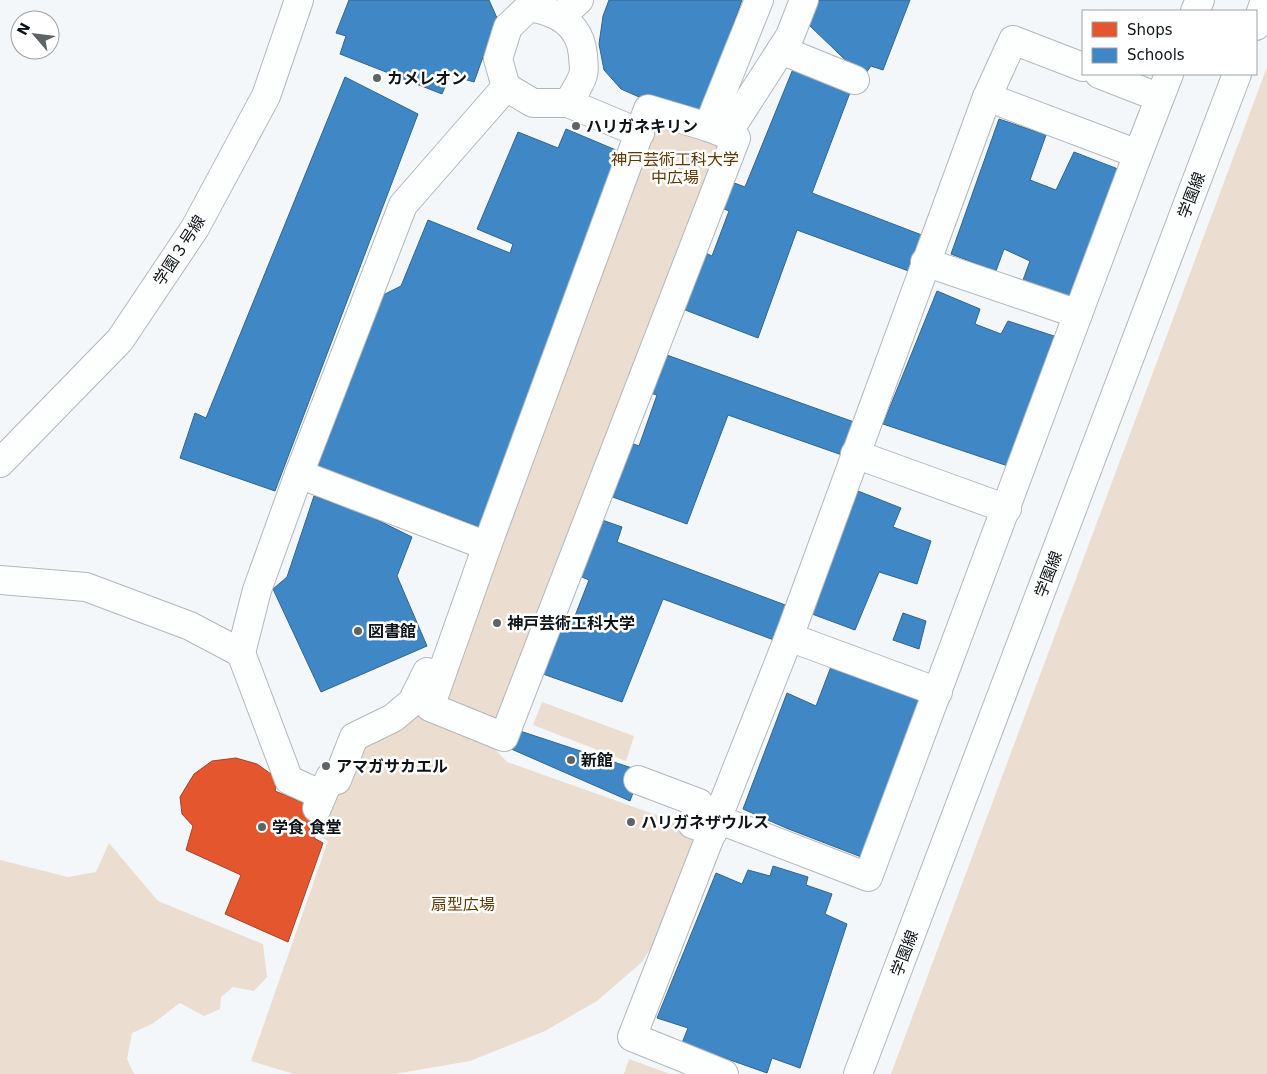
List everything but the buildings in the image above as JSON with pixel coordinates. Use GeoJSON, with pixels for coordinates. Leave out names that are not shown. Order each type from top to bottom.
{"type":"FeatureCollection","features":[{"type":"Feature","properties":{"kind":"street","name":"学園３号線"},"geometry":{"type":"LineString","coordinates":[[0,463],[120,340],[196,228],[266,96],[300,0]]}},
{"type":"Feature","properties":{"kind":"street"},"geometry":{"type":"LineString","coordinates":[[718,131],[759,0]]}},
{"type":"Feature","properties":{"kind":"street"},"geometry":{"type":"LineString","coordinates":[[718,131],[781,50],[790,36],[804,0]]}},
{"type":"Feature","properties":{"kind":"street"},"geometry":{"type":"LineString","coordinates":[[1257,23],[1266,0]]}},
{"type":"Feature","properties":{"kind":"street"},"geometry":{"type":"LineString","coordinates":[[568,103],[584,73],[581,44],[574,29],[570,9],[546,10],[527,4],[508,27],[498,59],[506,87],[534,104],[568,103],[640,133]]}},
{"type":"Feature","properties":{"kind":"street"},"geometry":{"type":"LineString","coordinates":[[724,1074],[632,1037],[789,637],[987,97],[1013,40],[1082,67]]}},
{"type":"Feature","properties":{"kind":"street"},"geometry":{"type":"LineString","coordinates":[[781,50],[855,80]]}},
{"type":"Feature","properties":{"kind":"street"},"geometry":{"type":"LineString","coordinates":[[1102,75],[1145,92]]}},
{"type":"Feature","properties":{"kind":"street"},"geometry":{"type":"LineString","coordinates":[[638,780],[699,803],[692,824],[715,825],[868,877],[1169,75]]}},
{"type":"Feature","properties":{"kind":"street","name":"学園線"},"geometry":{"type":"LineString","coordinates":[[858,1074],[1238,75]]}},
{"type":"Feature","properties":{"kind":"street"},"geometry":{"type":"LineString","coordinates":[[441,677],[427,672],[412,702],[393,718],[354,737],[337,780],[330,777],[319,802],[289,780],[242,653],[257,590],[299,474],[403,205],[506,87]]}},
{"type":"Feature","properties":{"kind":"street"},"geometry":{"type":"LineString","coordinates":[[987,97],[1138,154]]}},
{"type":"Feature","properties":{"kind":"street"},"geometry":{"type":"LineString","coordinates":[[648,108],[736,138],[504,737],[430,707],[487,546],[640,133],[648,108]]}},
{"type":"Feature","properties":{"kind":"street"},"geometry":{"type":"LineString","coordinates":[[925,262],[1078,314]]}},
{"type":"Feature","properties":{"kind":"street"},"geometry":{"type":"LineString","coordinates":[[855,454],[1007,509]]}},
{"type":"Feature","properties":{"kind":"street"},"geometry":{"type":"LineString","coordinates":[[299,474],[487,546]]}},
{"type":"Feature","properties":{"kind":"street"},"geometry":{"type":"LineString","coordinates":[[0,580],[86,587],[190,626],[242,653]]}},
{"type":"Feature","properties":{"kind":"street"},"geometry":{"type":"LineString","coordinates":[[789,637],[938,692]]}},
{"type":"Feature","properties":{"kind":"green space"},"geometry":{"type":"Polygon","coordinates":[[[1267,67],[1267,1074],[891,1074],[1267,67]]]}},
{"type":"Feature","properties":{"kind":"green space","name":"神戸芸術工科大学 中広場"},"geometry":{"type":"Polygon","coordinates":[[[648,109],[736,138],[504,737],[430,707],[648,109]]]}},
{"type":"Feature","properties":{"kind":"green space"},"geometry":{"type":"Polygon","coordinates":[[[542,702],[634,736],[626,761],[533,725],[542,702]]]}},
{"type":"Feature","properties":{"kind":"green space","name":"扇型広場"},"geometry":{"type":"Polygon","coordinates":[[[416,711],[493,747],[507,762],[707,833],[667,922],[642,962],[597,1001],[545,1031],[470,1061],[394,1074],[294,1074],[251,1061],[328,841],[319,836],[358,740],[416,711]]]}},
{"type":"Feature","properties":{"kind":"green space"},"geometry":{"type":"Polygon","coordinates":[[[109,843],[158,901],[263,944],[267,977],[254,991],[233,987],[221,997],[220,1009],[204,1016],[180,1003],[152,1024],[132,1033],[127,1059],[134,1074],[0,1074],[0,860],[68,877],[96,872],[109,843]]]}},
{"type":"Feature","properties":{"kind":"green space"},"geometry":{"type":"Polygon","coordinates":[[[629,1059],[670,1074],[624,1074],[629,1059]]]}},
{"type":"Feature","properties":{"kind":"place","name":"カメレオン"},"geometry":{"type":"Point","coordinates":[377,78]}},
{"type":"Feature","properties":{"kind":"place","name":"ハリガネキリン"},"geometry":{"type":"Point","coordinates":[576,126]}},
{"type":"Feature","properties":{"kind":"place","name":"神戸芸術工科大学"},"geometry":{"type":"Point","coordinates":[497,623]}},
{"type":"Feature","properties":{"kind":"place","name":"図書館"},"geometry":{"type":"Point","coordinates":[358,631]}},
{"type":"Feature","properties":{"kind":"place","name":"新館"},"geometry":{"type":"Point","coordinates":[571,760]}},
{"type":"Feature","properties":{"kind":"place","name":"アマガサカエル"},"geometry":{"type":"Point","coordinates":[326,766]}},
{"type":"Feature","properties":{"kind":"place","name":"ハリガネザウルス"},"geometry":{"type":"Point","coordinates":[631,822]}},
{"type":"Feature","properties":{"kind":"place","name":"学食 食堂"},"geometry":{"type":"Point","coordinates":[262,827]}}]}
